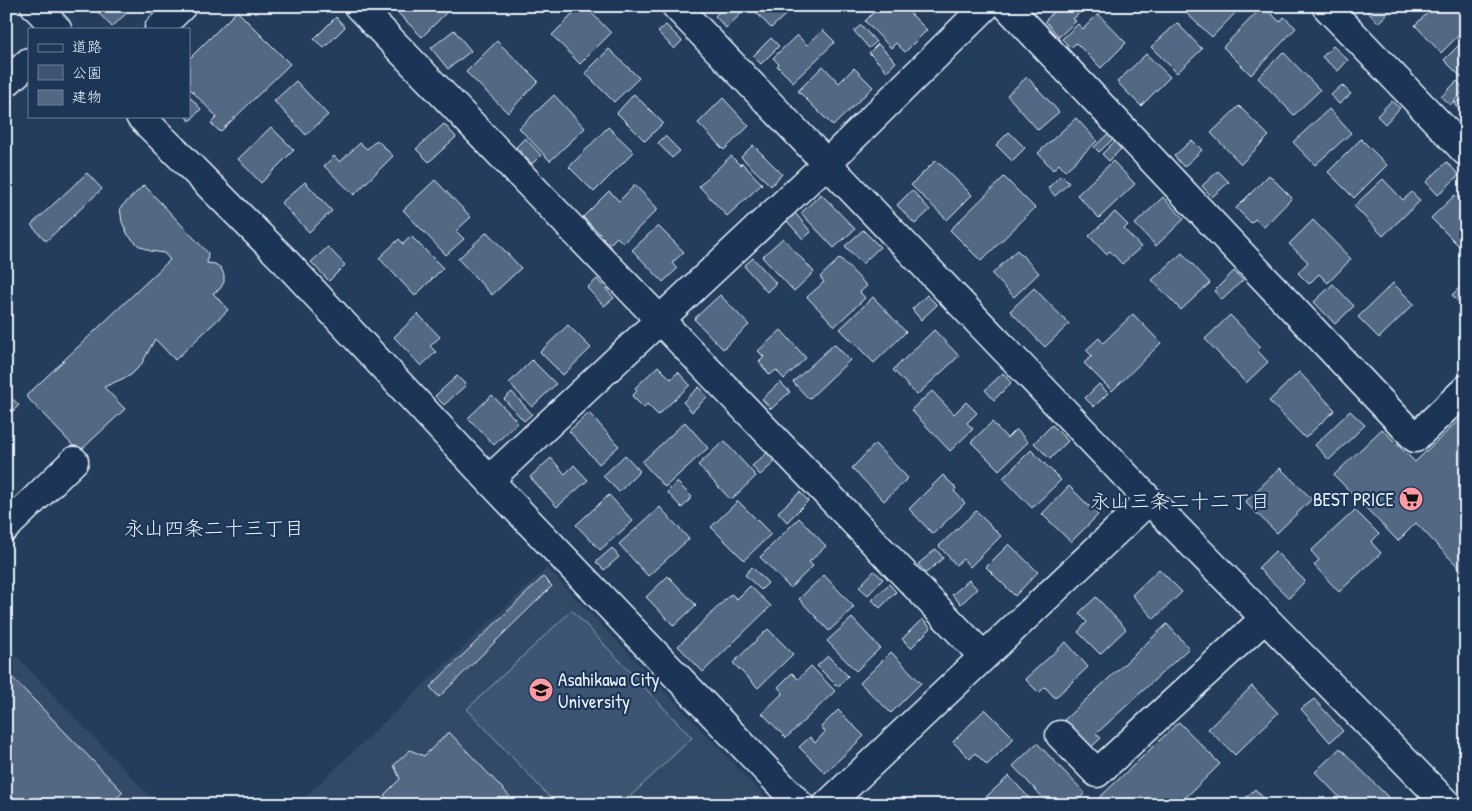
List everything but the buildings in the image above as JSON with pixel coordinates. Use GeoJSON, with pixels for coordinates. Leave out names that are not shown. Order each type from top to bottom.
{"type":"FeatureCollection","features":[{"type":"Feature","properties":{"kind":"street"},"geometry":{"type":"LineString","coordinates":[[35,6],[56,28]]}},
{"type":"Feature","properties":{"kind":"street"},"geometry":{"type":"LineString","coordinates":[[160,28],[182,6]]}},
{"type":"Feature","properties":{"kind":"street"},"geometry":{"type":"LineString","coordinates":[[358,6],[983,656]]}},
{"type":"Feature","properties":{"kind":"street"},"geometry":{"type":"LineString","coordinates":[[676,6],[1149,500],[1448,805]]}},
{"type":"Feature","properties":{"kind":"street"},"geometry":{"type":"LineString","coordinates":[[489,480],[826,164],[986,6]]}},
{"type":"Feature","properties":{"kind":"street"},"geometry":{"type":"LineString","coordinates":[[1007,6],[1414,438],[1466,389]]}},
{"type":"Feature","properties":{"kind":"street"},"geometry":{"type":"LineString","coordinates":[[1326,6],[1466,152]]}},
{"type":"Feature","properties":{"kind":"street"},"geometry":{"type":"LineString","coordinates":[[6,83],[28,63]]}},
{"type":"Feature","properties":{"kind":"street"},"geometry":{"type":"LineString","coordinates":[[142,118],[283,259],[489,480],[800,805]]}},
{"type":"Feature","properties":{"kind":"street"},"geometry":{"type":"LineString","coordinates":[[6,527],[74,461]]}},
{"type":"Feature","properties":{"kind":"street"},"geometry":{"type":"LineString","coordinates":[[827,805],[1149,500]]}},
{"type":"Feature","properties":{"kind":"street"},"geometry":{"type":"LineString","coordinates":[[1060,734],[1097,773],[1265,618]]}},
{"type":"Feature","properties":{"kind":"shaded area","name":"Asahikawa City University"},"geometry":{"type":"Polygon","coordinates":[[[547,568],[773,805],[297,805],[547,568]]]}},
{"type":"Feature","properties":{"kind":"shaded area"},"geometry":{"type":"Polygon","coordinates":[[[6,645],[158,805],[6,805],[6,645]]]}},
{"type":"Feature","properties":{"kind":"green space"},"geometry":{"type":"Polygon","coordinates":[[[572,610],[692,738],[621,805],[557,805],[467,709],[572,610]]]}},
{"type":"Feature","properties":{"kind":"place","name":"BEST PRICE"},"geometry":{"type":"Point","coordinates":[1411,499]}},
{"type":"Feature","properties":{"kind":"place","name":"Asahikawa City University"},"geometry":{"type":"Point","coordinates":[541,690]}},
{"type":"Feature","properties":{"kind":"district","name":"永山三条二十二丁目"},"geometry":{"type":"Point","coordinates":[1180,501]}},
{"type":"Feature","properties":{"kind":"district","name":"永山四条二十三丁目"},"geometry":{"type":"Point","coordinates":[214,528]}}]}
